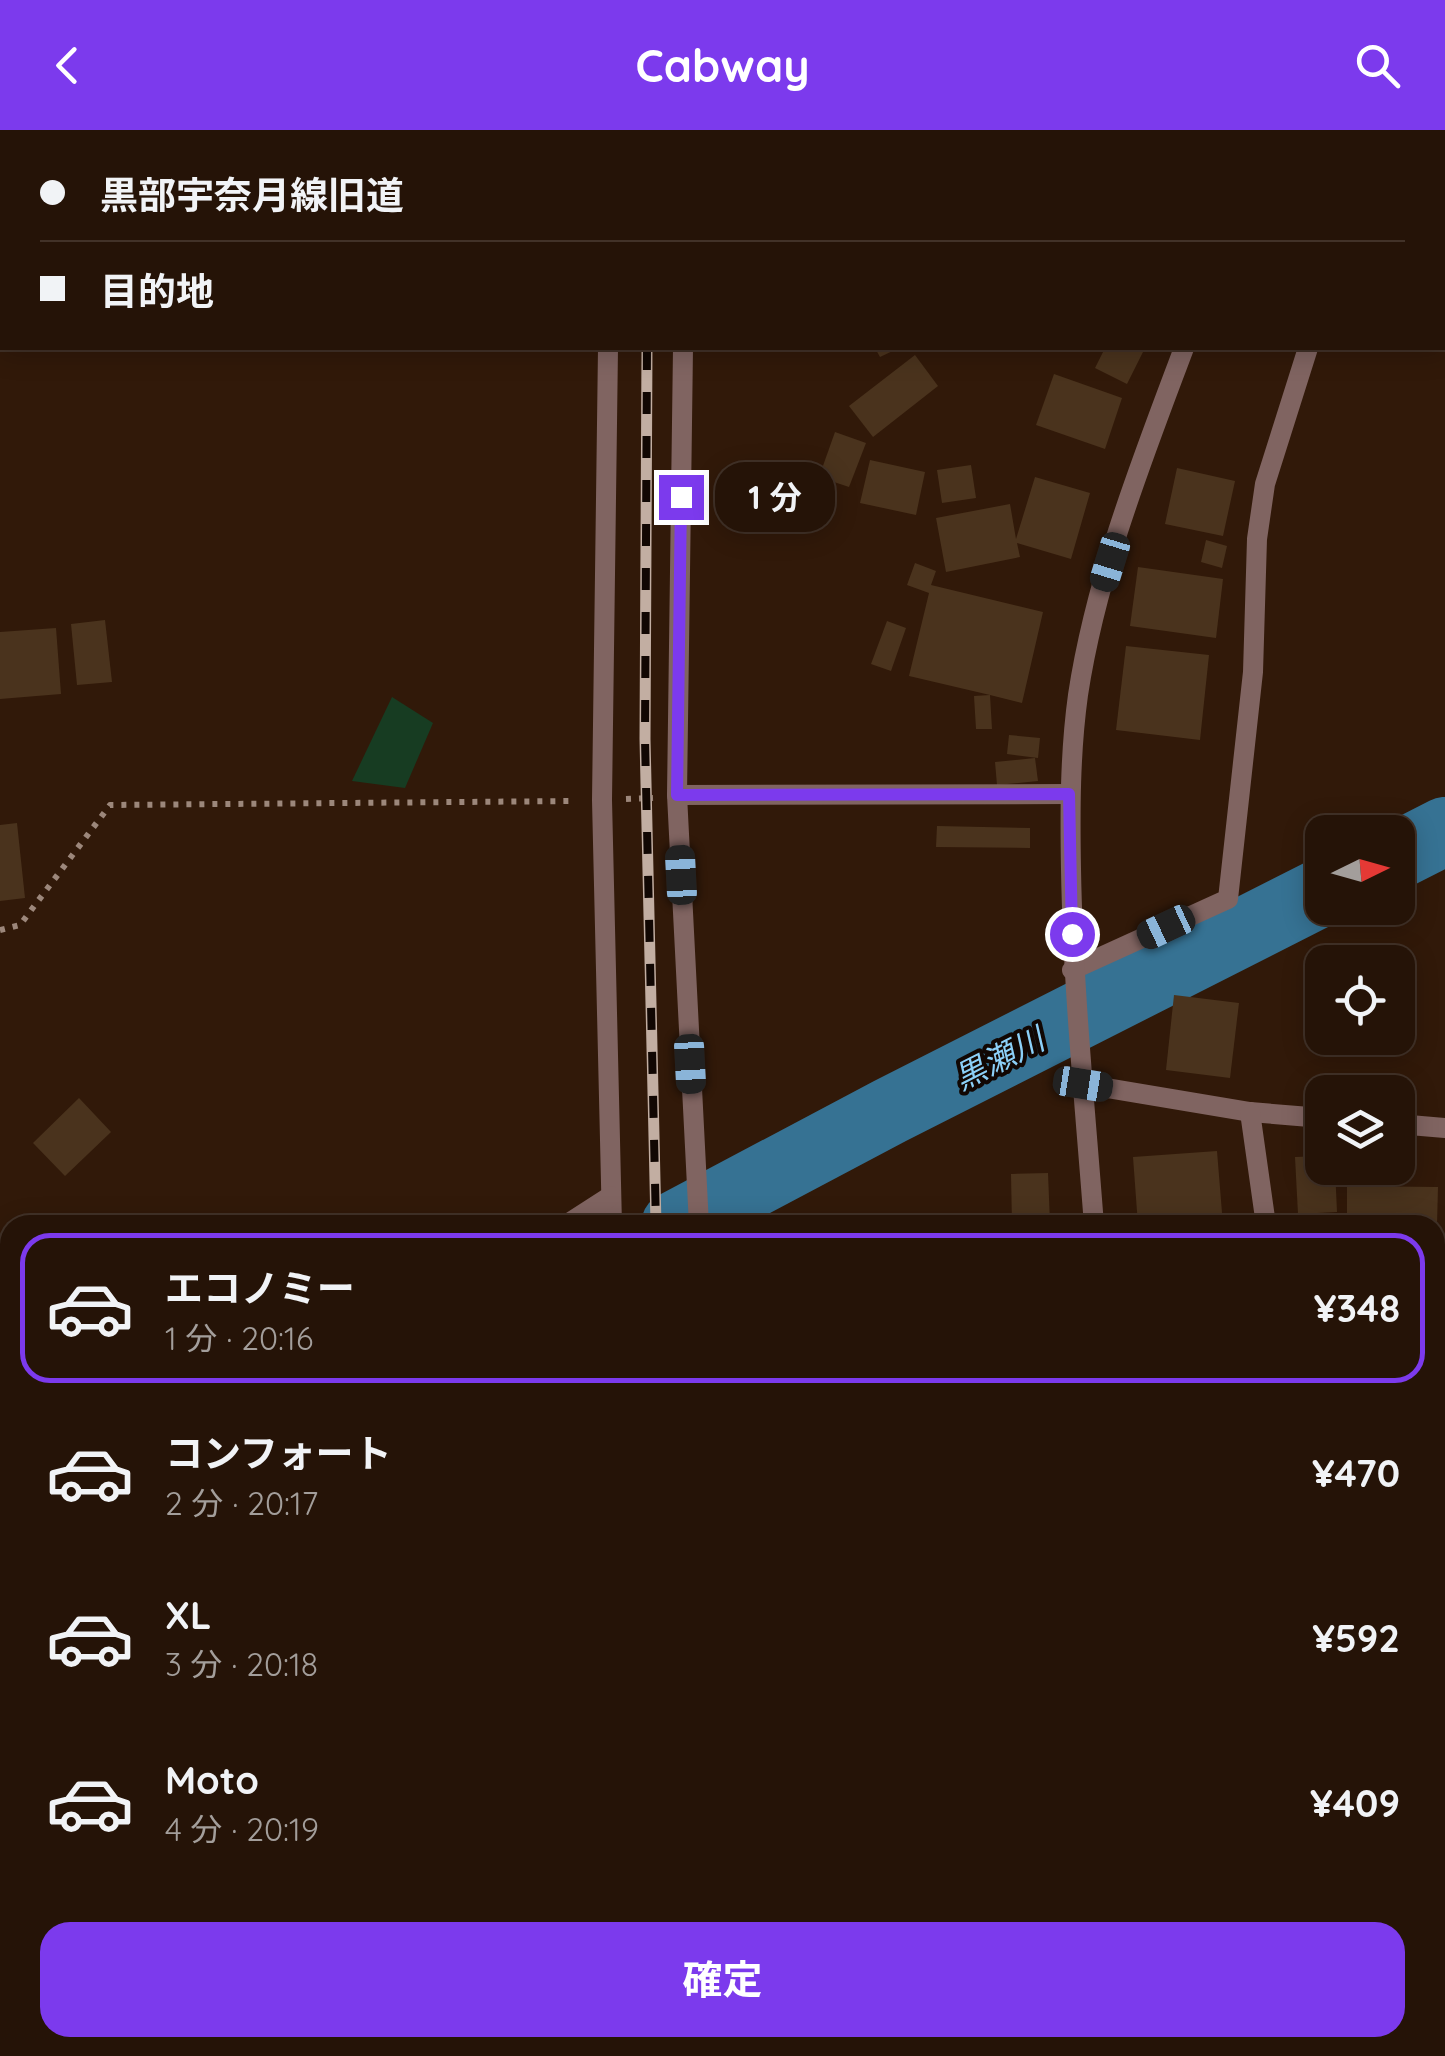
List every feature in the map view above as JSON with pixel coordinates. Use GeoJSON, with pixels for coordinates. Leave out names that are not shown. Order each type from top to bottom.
{"type":"FeatureCollection","features":[{"type":"Feature","properties":{"kind":"street"},"geometry":{"type":"LineString","coordinates":[[608,350],[602,800],[612,1215]]}},
{"type":"Feature","properties":{"kind":"street"},"geometry":{"type":"LineString","coordinates":[[683,350],[677,798],[698,1215]]}},
{"type":"Feature","properties":{"kind":"street"},"geometry":{"type":"LineString","coordinates":[[1093,1215],[1072,970],[1069,794],[1078,695],[1100,596],[1142,462],[1183,350]]}},
{"type":"Feature","properties":{"kind":"street"},"geometry":{"type":"LineString","coordinates":[[1072,970],[1228,898],[1253,672],[1258,540],[1265,484],[1307,350]]}},
{"type":"Feature","properties":{"kind":"street"},"geometry":{"type":"LineString","coordinates":[[677,798],[1069,794]]}},
{"type":"Feature","properties":{"kind":"street"},"geometry":{"type":"LineString","coordinates":[[1083,1084],[1250,1112],[1305,1117]]}},
{"type":"Feature","properties":{"kind":"street"},"geometry":{"type":"LineString","coordinates":[[1250,1112],[1265,1215]]}},
{"type":"Feature","properties":{"kind":"street"},"geometry":{"type":"LineString","coordinates":[[1415,1125],[1445,1128]]}},
{"type":"Feature","properties":{"kind":"street"},"geometry":{"type":"LineString","coordinates":[[582,1215],[612,1196]]}},
{"type":"Feature","properties":{"kind":"path"},"geometry":{"type":"LineString","coordinates":[[0,930],[20,924],[110,805],[677,798]]}},
{"type":"Feature","properties":{"kind":"green space"},"geometry":{"type":"Polygon","coordinates":[[[392,697],[433,723],[405,788],[352,781],[392,697]]]}},
{"type":"Feature","properties":{"kind":"building"},"geometry":{"type":"Polygon","coordinates":[[[876,350],[895,350],[880,357],[876,350]]]}},
{"type":"Feature","properties":{"kind":"building"},"geometry":{"type":"Polygon","coordinates":[[[1104,350],[1144,350],[1127,384],[1095,368],[1104,350]]]}},
{"type":"Feature","properties":{"kind":"building"},"geometry":{"type":"Polygon","coordinates":[[[915,355],[938,386],[873,437],[849,406],[915,355]]]}},
{"type":"Feature","properties":{"kind":"building"},"geometry":{"type":"Polygon","coordinates":[[[1054,374],[1122,398],[1105,449],[1036,425],[1054,374]]]}},
{"type":"Feature","properties":{"kind":"building"},"geometry":{"type":"Polygon","coordinates":[[[835,432],[866,443],[849,487],[819,477],[835,432]]]}},
{"type":"Feature","properties":{"kind":"building"},"geometry":{"type":"Polygon","coordinates":[[[870,460],[925,472],[916,515],[860,503],[870,460]]]}},
{"type":"Feature","properties":{"kind":"building"},"geometry":{"type":"Polygon","coordinates":[[[971,465],[976,498],[942,503],[937,470],[971,465]]]}},
{"type":"Feature","properties":{"kind":"building"},"geometry":{"type":"Polygon","coordinates":[[[1177,468],[1235,481],[1223,536],[1165,524],[1177,468]]]}},
{"type":"Feature","properties":{"kind":"building"},"geometry":{"type":"Polygon","coordinates":[[[1035,477],[1090,493],[1071,559],[1017,543],[1020,557],[946,572],[936,518],[1010,504],[1016,539],[1035,477]]]}},
{"type":"Feature","properties":{"kind":"building"},"geometry":{"type":"Polygon","coordinates":[[[1206,540],[1227,546],[1222,568],[1201,562],[1206,540]]]}},
{"type":"Feature","properties":{"kind":"building"},"geometry":{"type":"Polygon","coordinates":[[[915,563],[936,571],[931,585],[1043,612],[1022,703],[909,676],[929,593],[907,585],[915,563]]]}},
{"type":"Feature","properties":{"kind":"building"},"geometry":{"type":"Polygon","coordinates":[[[1138,567],[1223,579],[1216,638],[1130,626],[1138,567]]]}},
{"type":"Feature","properties":{"kind":"building"},"geometry":{"type":"Polygon","coordinates":[[[105,620],[112,682],[77,685],[71,624],[105,620]]]}},
{"type":"Feature","properties":{"kind":"building"},"geometry":{"type":"Polygon","coordinates":[[[887,621],[906,628],[891,671],[871,664],[887,621]]]}},
{"type":"Feature","properties":{"kind":"building"},"geometry":{"type":"Polygon","coordinates":[[[56,628],[61,694],[0,699],[0,632],[56,628]]]}},
{"type":"Feature","properties":{"kind":"building"},"geometry":{"type":"Polygon","coordinates":[[[1126,646],[1209,655],[1200,740],[1116,730],[1126,646]]]}},
{"type":"Feature","properties":{"kind":"building"},"geometry":{"type":"Polygon","coordinates":[[[990,695],[992,729],[976,729],[974,696],[990,695]]]}},
{"type":"Feature","properties":{"kind":"building"},"geometry":{"type":"Polygon","coordinates":[[[1009,735],[1040,738],[1038,758],[1007,754],[1009,735]]]}},
{"type":"Feature","properties":{"kind":"building"},"geometry":{"type":"Polygon","coordinates":[[[1035,758],[1038,781],[997,785],[995,762],[1035,758]]]}},
{"type":"Feature","properties":{"kind":"building"},"geometry":{"type":"Polygon","coordinates":[[[17,823],[25,898],[0,901],[0,825],[17,823]]]}},
{"type":"Feature","properties":{"kind":"building"},"geometry":{"type":"Polygon","coordinates":[[[937,826],[1030,828],[1030,848],[936,847],[937,826]]]}},
{"type":"Feature","properties":{"kind":"building"},"geometry":{"type":"Polygon","coordinates":[[[1174,995],[1239,1003],[1230,1078],[1166,1070],[1174,995]]]}},
{"type":"Feature","properties":{"kind":"building"},"geometry":{"type":"Polygon","coordinates":[[[79,1098],[111,1132],[65,1176],[33,1143],[79,1098]]]}},
{"type":"Feature","properties":{"kind":"building"},"geometry":{"type":"Polygon","coordinates":[[[1217,1151],[1222,1215],[1137,1215],[1133,1157],[1217,1151]]]}},
{"type":"Feature","properties":{"kind":"building"},"geometry":{"type":"Polygon","coordinates":[[[1295,1157],[1305,1157],[1305,1185],[1336,1185],[1337,1212],[1298,1214],[1295,1157]]]}},
{"type":"Feature","properties":{"kind":"building"},"geometry":{"type":"Polygon","coordinates":[[[1048,1173],[1050,1215],[1012,1215],[1011,1174],[1048,1173]]]}},
{"type":"Feature","properties":{"kind":"building"},"geometry":{"type":"Polygon","coordinates":[[[1347,1186],[1438,1187],[1437,1215],[1347,1215],[1347,1186]]]}},
{"type":"Feature","properties":{"kind":"waterway","name":"黒瀬川"},"geometry":{"type":"LineString","coordinates":[[1415,846],[1445,831]]}},
{"type":"Feature","properties":{"kind":"waterway","name":"黒瀬川"},"geometry":{"type":"LineString","coordinates":[[694,1215],[1305,901]]}},
{"type":"Feature","properties":{"kind":"railway"},"geometry":{"type":"LineString","coordinates":[[647,350],[645,739],[656,1215]]}},
{"type":"Feature","properties":{"kind":"route"},"geometry":{"type":"LineString","coordinates":[[681,497],[677,795],[1069,794],[1072,934]]}}]}
